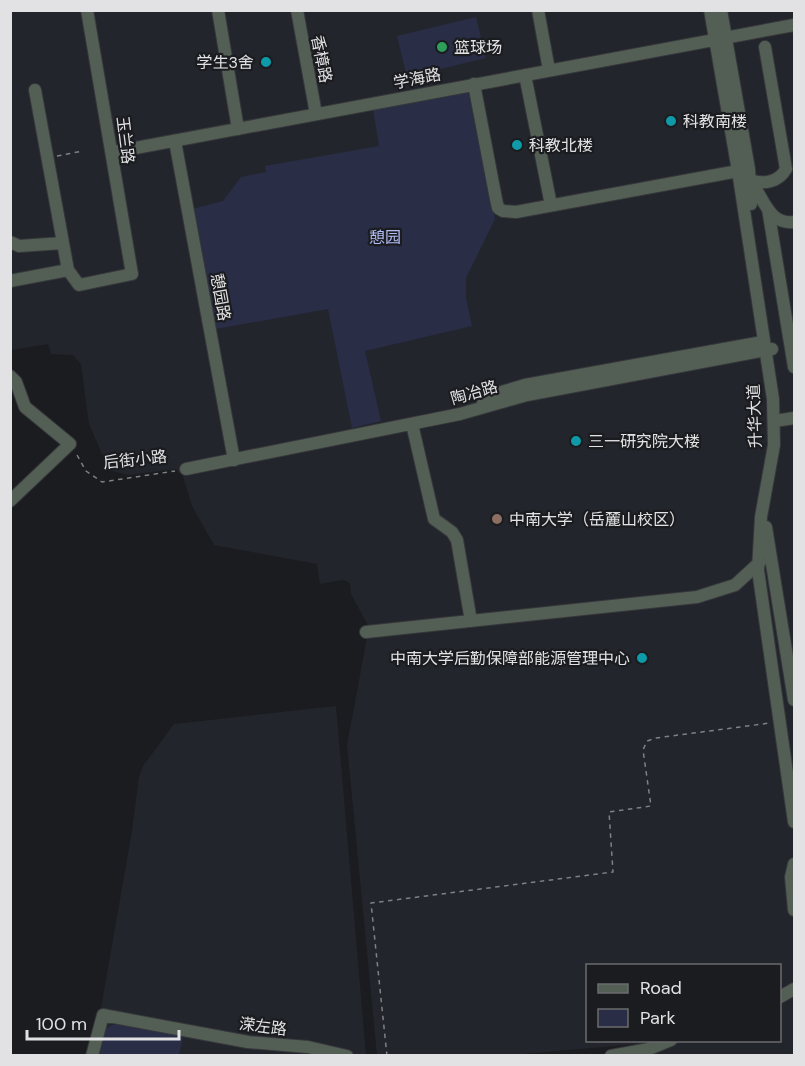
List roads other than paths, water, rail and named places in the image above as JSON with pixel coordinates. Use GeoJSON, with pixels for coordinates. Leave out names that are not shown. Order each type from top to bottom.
{"type":"FeatureCollection","features":[{"type":"Feature","properties":{"kind":"street","name":"玉兰路"},"geometry":{"type":"LineString","coordinates":[[68,270],[79,285],[132,274],[114,172],[114,152],[87,10]]}},
{"type":"Feature","properties":{"kind":"street"},"geometry":{"type":"LineString","coordinates":[[218,10],[238,129]]}},
{"type":"Feature","properties":{"kind":"street","name":"香樟路"},"geometry":{"type":"LineString","coordinates":[[297,10],[316,114]]}},
{"type":"Feature","properties":{"kind":"street"},"geometry":{"type":"LineString","coordinates":[[538,10],[549,70]]}},
{"type":"Feature","properties":{"kind":"street","name":"升华大道"},"geometry":{"type":"LineString","coordinates":[[710,10],[721,38],[751,180],[750,197],[778,420],[766,526],[768,550],[795,700]]}},
{"type":"Feature","properties":{"kind":"street","name":"升华大道"},"geometry":{"type":"LineString","coordinates":[[721,10],[721,38],[738,171],[769,345]]}},
{"type":"Feature","properties":{"kind":"street","name":"学海路"},"geometry":{"type":"LineString","coordinates":[[114,152],[795,26]]}},
{"type":"Feature","properties":{"kind":"street"},"geometry":{"type":"LineString","coordinates":[[474,84],[498,208],[508,212],[738,171],[760,183],[781,177],[786,170],[765,47]]}},
{"type":"Feature","properties":{"kind":"street"},"geometry":{"type":"LineString","coordinates":[[525,75],[551,205]]}},
{"type":"Feature","properties":{"kind":"street"},"geometry":{"type":"LineString","coordinates":[[10,281],[68,270],[35,90]]}},
{"type":"Feature","properties":{"kind":"street","name":"憩园路"},"geometry":{"type":"LineString","coordinates":[[175,141],[234,460]]}},
{"type":"Feature","properties":{"kind":"street"},"geometry":{"type":"LineString","coordinates":[[751,180],[768,209],[781,222],[795,222]]}},
{"type":"Feature","properties":{"kind":"street"},"geometry":{"type":"LineString","coordinates":[[768,209],[789,295],[795,367]]}},
{"type":"Feature","properties":{"kind":"street"},"geometry":{"type":"LineString","coordinates":[[10,242],[19,246],[63,243]]}},
{"type":"Feature","properties":{"kind":"street","name":"陶冶路"},"geometry":{"type":"LineString","coordinates":[[186,469],[412,424],[528,395],[769,345]]}},
{"type":"Feature","properties":{"kind":"street"},"geometry":{"type":"LineString","coordinates":[[10,376],[16,382],[25,407],[70,444],[10,501]]}},
{"type":"Feature","properties":{"kind":"street"},"geometry":{"type":"LineString","coordinates":[[778,420],[795,418]]}},
{"type":"Feature","properties":{"kind":"street","name":"升华大道"},"geometry":{"type":"LineString","coordinates":[[778,420],[761,517],[758,566],[759,587],[772,652],[795,822]]}},
{"type":"Feature","properties":{"kind":"street"},"geometry":{"type":"LineString","coordinates":[[412,424],[434,519],[452,532],[457,540],[471,621]]}},
{"type":"Feature","properties":{"kind":"street"},"geometry":{"type":"LineString","coordinates":[[366,632],[697,597],[735,585],[758,566],[768,550]]}},
{"type":"Feature","properties":{"kind":"street"},"geometry":{"type":"LineString","coordinates":[[795,864],[791,878],[795,910]]}},
{"type":"Feature","properties":{"kind":"street"},"geometry":{"type":"LineString","coordinates":[[781,996],[795,989]]}},
{"type":"Feature","properties":{"kind":"street","name":"溁左路"},"geometry":{"type":"LineString","coordinates":[[92,1056],[104,1015],[248,1042],[308,1047],[347,1056]]}},
{"type":"Feature","properties":{"kind":"street"},"geometry":{"type":"LineString","coordinates":[[611,1056],[668,1042]]}},
{"type":"Feature","properties":{"kind":"place","name":"篮球场"},"geometry":{"type":"Point","coordinates":[442,47]}},
{"type":"Feature","properties":{"kind":"place","name":"学生3舍"},"geometry":{"type":"Point","coordinates":[266,62]}},
{"type":"Feature","properties":{"kind":"place","name":"科教南楼"},"geometry":{"type":"Point","coordinates":[671,121]}},
{"type":"Feature","properties":{"kind":"place","name":"科教北楼"},"geometry":{"type":"Point","coordinates":[517,145]}},
{"type":"Feature","properties":{"kind":"place","name":"三一研究院大楼"},"geometry":{"type":"Point","coordinates":[576,441]}},
{"type":"Feature","properties":{"kind":"place","name":"中南大学（岳麓山校区）"},"geometry":{"type":"Point","coordinates":[497,519]}},
{"type":"Feature","properties":{"kind":"place","name":"中南大学后勤保障部能源管理中心"},"geometry":{"type":"Point","coordinates":[642,658]}},
{"type":"Feature","properties":{"kind":"park label","name":"憩园"},"geometry":{"type":"Point","coordinates":[385,237]}}]}
